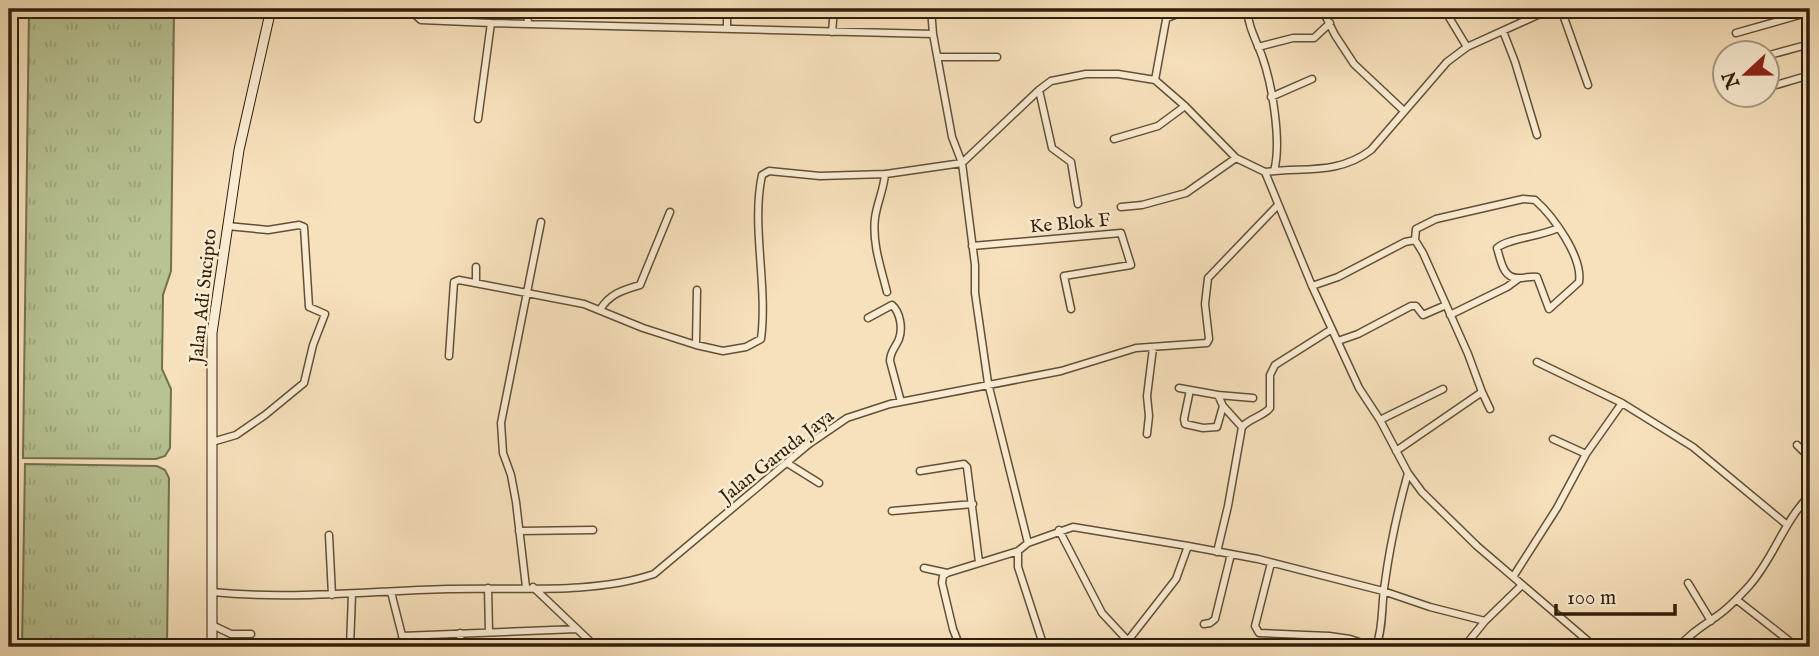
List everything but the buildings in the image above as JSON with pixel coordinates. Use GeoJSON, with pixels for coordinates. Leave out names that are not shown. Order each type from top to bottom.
{"type":"FeatureCollection","features":[{"type":"Feature","properties":{"kind":"street","name":"Jalan Adi Sucipto"},"geometry":{"type":"LineString","coordinates":[[214,645],[212,334],[239,150],[271,9]]}},
{"type":"Feature","properties":{"kind":"street"},"geometry":{"type":"LineString","coordinates":[[412,9],[421,20],[933,34]]}},
{"type":"Feature","properties":{"kind":"street"},"geometry":{"type":"LineString","coordinates":[[526,9],[528,22]]}},
{"type":"Feature","properties":{"kind":"street"},"geometry":{"type":"LineString","coordinates":[[727,9],[727,29]]}},
{"type":"Feature","properties":{"kind":"street"},"geometry":{"type":"LineString","coordinates":[[832,32],[834,9]]}},
{"type":"Feature","properties":{"kind":"street"},"geometry":{"type":"LineString","coordinates":[[931,9],[933,34],[953,138],[962,163],[975,293],[988,383],[1028,542]]}},
{"type":"Feature","properties":{"kind":"street"},"geometry":{"type":"LineString","coordinates":[[1155,80],[1168,9]]}},
{"type":"Feature","properties":{"kind":"street"},"geometry":{"type":"LineString","coordinates":[[1167,18],[1190,9]]}},
{"type":"Feature","properties":{"kind":"street"},"geometry":{"type":"LineString","coordinates":[[1247,9],[1247,16],[1262,55],[1271,97],[1277,136],[1274,171]]}},
{"type":"Feature","properties":{"kind":"street"},"geometry":{"type":"LineString","coordinates":[[1322,9],[1354,64],[1404,111]]}},
{"type":"Feature","properties":{"kind":"street"},"geometry":{"type":"LineString","coordinates":[[1444,9],[1467,47]]}},
{"type":"Feature","properties":{"kind":"street"},"geometry":{"type":"LineString","coordinates":[[449,356],[454,282],[458,279],[584,304],[696,345],[723,351],[746,347],[761,339],[764,313],[760,232],[762,175],[769,171],[820,176],[885,174],[962,163],[1051,81],[1086,74],[1118,74],[1155,80],[1236,158],[1265,172],[1339,167],[1356,162],[1371,150],[1447,62],[1467,47],[1552,9]]}},
{"type":"Feature","properties":{"kind":"street"},"geometry":{"type":"LineString","coordinates":[[1561,9],[1588,85]]}},
{"type":"Feature","properties":{"kind":"street"},"geometry":{"type":"LineString","coordinates":[[1736,33],[1810,10]]}},
{"type":"Feature","properties":{"kind":"street"},"geometry":{"type":"LineString","coordinates":[[478,119],[491,23]]}},
{"type":"Feature","properties":{"kind":"street"},"geometry":{"type":"LineString","coordinates":[[1258,47],[1293,38],[1314,38],[1330,23]]}},
{"type":"Feature","properties":{"kind":"street"},"geometry":{"type":"LineString","coordinates":[[1503,31],[1537,135]]}},
{"type":"Feature","properties":{"kind":"street"},"geometry":{"type":"LineString","coordinates":[[1780,52],[1810,44]]}},
{"type":"Feature","properties":{"kind":"street"},"geometry":{"type":"LineString","coordinates":[[938,57],[997,57]]}},
{"type":"Feature","properties":{"kind":"street"},"geometry":{"type":"LineString","coordinates":[[1780,84],[1810,75]]}},
{"type":"Feature","properties":{"kind":"street"},"geometry":{"type":"LineString","coordinates":[[1271,97],[1312,79]]}},
{"type":"Feature","properties":{"kind":"street"},"geometry":{"type":"LineString","coordinates":[[1039,90],[1052,148],[1071,162],[1078,205]]}},
{"type":"Feature","properties":{"kind":"street"},"geometry":{"type":"LineString","coordinates":[[1114,139],[1158,125],[1185,106]]}},
{"type":"Feature","properties":{"kind":"street"},"geometry":{"type":"LineString","coordinates":[[1121,207],[1142,205],[1186,193],[1236,158]]}},
{"type":"Feature","properties":{"kind":"street"},"geometry":{"type":"LineString","coordinates":[[1265,172],[1312,286],[1359,388],[1380,420],[1408,473],[1422,492],[1477,546],[1595,647]]}},
{"type":"Feature","properties":{"kind":"street"},"geometry":{"type":"LineString","coordinates":[[885,174],[875,217],[875,242],[887,292]]}},
{"type":"Feature","properties":{"kind":"street"},"geometry":{"type":"LineString","coordinates":[[1490,409],[1429,265],[1415,240],[1416,229],[1436,219],[1529,198],[1542,206],[1558,228],[1580,267],[1579,282],[1549,309],[1537,277],[1509,277],[1497,246],[1545,235],[1558,228]]}},
{"type":"Feature","properties":{"kind":"street","name":"Jalan Garuda Jaya"},"geometry":{"type":"LineString","coordinates":[[212,592],[250,596],[332,595],[585,586],[629,582],[654,574],[809,444],[847,418],[901,402],[988,383],[1061,371],[1121,352],[1208,342],[1205,304],[1208,278],[1277,205]]}},
{"type":"Feature","properties":{"kind":"street"},"geometry":{"type":"LineString","coordinates":[[600,310],[607,299],[640,285],[670,212]]}},
{"type":"Feature","properties":{"kind":"street"},"geometry":{"type":"LineString","coordinates":[[541,222],[501,423],[503,453],[511,475],[529,587],[596,647]]}},
{"type":"Feature","properties":{"kind":"street"},"geometry":{"type":"LineString","coordinates":[[212,442],[236,435],[304,383],[313,345],[325,314],[309,307],[304,228],[299,225],[268,230],[227,226]]}},
{"type":"Feature","properties":{"kind":"street","name":"Ke Blok F"},"geometry":{"type":"LineString","coordinates":[[972,246],[1121,233],[1131,265],[1064,276],[1072,309]]}},
{"type":"Feature","properties":{"kind":"street"},"geometry":{"type":"LineString","coordinates":[[1312,286],[1338,277],[1405,242],[1415,240]]}},
{"type":"Feature","properties":{"kind":"street"},"geometry":{"type":"LineString","coordinates":[[476,267],[476,283]]}},
{"type":"Feature","properties":{"kind":"street"},"geometry":{"type":"LineString","coordinates":[[1450,316],[1507,288],[1518,279]]}},
{"type":"Feature","properties":{"kind":"street"},"geometry":{"type":"LineString","coordinates":[[696,345],[698,290]]}},
{"type":"Feature","properties":{"kind":"street"},"geometry":{"type":"LineString","coordinates":[[868,318],[892,305],[898,311],[900,337],[890,355],[890,361],[901,402]]}},
{"type":"Feature","properties":{"kind":"street"},"geometry":{"type":"LineString","coordinates":[[1338,341],[1352,337],[1411,306],[1416,306],[1423,315],[1446,305]]}},
{"type":"Feature","properties":{"kind":"street"},"geometry":{"type":"LineString","coordinates":[[1217,552],[1242,427],[1270,408],[1270,375],[1275,365],[1332,328]]}},
{"type":"Feature","properties":{"kind":"street"},"geometry":{"type":"LineString","coordinates":[[1147,434],[1147,396],[1153,348]]}},
{"type":"Feature","properties":{"kind":"street"},"geometry":{"type":"LineString","coordinates":[[1537,362],[1622,403],[1693,447],[1786,524]]}},
{"type":"Feature","properties":{"kind":"street"},"geometry":{"type":"LineString","coordinates":[[1179,388],[1253,398]]}},
{"type":"Feature","properties":{"kind":"street"},"geometry":{"type":"LineString","coordinates":[[1380,420],[1443,389]]}},
{"type":"Feature","properties":{"kind":"street"},"geometry":{"type":"LineString","coordinates":[[1190,390],[1185,424],[1203,428],[1217,427],[1223,406]]}},
{"type":"Feature","properties":{"kind":"street"},"geometry":{"type":"LineString","coordinates":[[1395,451],[1482,392]]}},
{"type":"Feature","properties":{"kind":"street"},"geometry":{"type":"LineString","coordinates":[[1218,395],[1223,406],[1242,427]]}},
{"type":"Feature","properties":{"kind":"street"},"geometry":{"type":"LineString","coordinates":[[1513,577],[1557,508],[1586,454],[1622,403]]}},
{"type":"Feature","properties":{"kind":"street"},"geometry":{"type":"LineString","coordinates":[[1553,439],[1586,454]]}},
{"type":"Feature","properties":{"kind":"street"},"geometry":{"type":"LineString","coordinates":[[1797,445],[1810,458]]}},
{"type":"Feature","properties":{"kind":"street"},"geometry":{"type":"LineString","coordinates":[[787,463],[819,483]]}},
{"type":"Feature","properties":{"kind":"street"},"geometry":{"type":"LineString","coordinates":[[920,471],[964,464],[969,470],[979,562]]}},
{"type":"Feature","properties":{"kind":"street"},"geometry":{"type":"LineString","coordinates":[[1271,563],[1255,626],[1259,633],[1307,634],[1350,639],[1375,647],[1381,634],[1383,591],[1391,540],[1408,473]]}},
{"type":"Feature","properties":{"kind":"street"},"geometry":{"type":"LineString","coordinates":[[1679,647],[1693,632],[1737,600],[1764,566],[1786,524],[1810,495]]}},
{"type":"Feature","properties":{"kind":"street"},"geometry":{"type":"LineString","coordinates":[[892,511],[973,504]]}},
{"type":"Feature","properties":{"kind":"street"},"geometry":{"type":"LineString","coordinates":[[958,647],[942,583],[943,576],[1018,551],[1028,542],[1073,527],[1271,563],[1383,591],[1485,621]]}},
{"type":"Feature","properties":{"kind":"street"},"geometry":{"type":"LineString","coordinates":[[519,531],[593,530]]}},
{"type":"Feature","properties":{"kind":"street"},"geometry":{"type":"LineString","coordinates":[[1059,530],[1102,613],[1126,644],[1176,579],[1188,546]]}},
{"type":"Feature","properties":{"kind":"street"},"geometry":{"type":"LineString","coordinates":[[328,535],[332,595]]}},
{"type":"Feature","properties":{"kind":"street"},"geometry":{"type":"LineString","coordinates":[[1018,551],[1018,567],[1044,647]]}},
{"type":"Feature","properties":{"kind":"street"},"geometry":{"type":"LineString","coordinates":[[1204,624],[1215,620],[1231,554]]}},
{"type":"Feature","properties":{"kind":"street"},"geometry":{"type":"LineString","coordinates":[[924,568],[947,573]]}},
{"type":"Feature","properties":{"kind":"street"},"geometry":{"type":"LineString","coordinates":[[1688,583],[1711,621]]}},
{"type":"Feature","properties":{"kind":"street"},"geometry":{"type":"LineString","coordinates":[[1464,647],[1485,621],[1522,585]]}},
{"type":"Feature","properties":{"kind":"street"},"geometry":{"type":"LineString","coordinates":[[488,589],[489,632]]}},
{"type":"Feature","properties":{"kind":"street"},"geometry":{"type":"LineString","coordinates":[[391,592],[405,647]]}},
{"type":"Feature","properties":{"kind":"street"},"geometry":{"type":"LineString","coordinates":[[350,647],[352,594]]}},
{"type":"Feature","properties":{"kind":"street"},"geometry":{"type":"LineString","coordinates":[[1737,600],[1797,647]]}},
{"type":"Feature","properties":{"kind":"street"},"geometry":{"type":"LineString","coordinates":[[212,625],[231,634],[251,634]]}},
{"type":"Feature","properties":{"kind":"street"},"geometry":{"type":"LineString","coordinates":[[402,636],[577,629]]}},
{"type":"Feature","properties":{"kind":"street"},"geometry":{"type":"LineString","coordinates":[[460,633],[461,647]]}},
{"type":"Feature","properties":{"kind":"street"},"geometry":{"type":"LineString","coordinates":[[1347,647],[1350,639]]}},
{"type":"Feature","properties":{"kind":"street"},"geometry":{"type":"LineString","coordinates":[[295,647],[306,644]]}},
{"type":"Feature","properties":{"kind":"green space"},"geometry":{"type":"Polygon","coordinates":[[[29,9],[174,9],[171,271],[163,295],[162,369],[171,389],[170,448],[165,456],[156,459],[23,458],[29,9]]]}},
{"type":"Feature","properties":{"kind":"green space"},"geometry":{"type":"Polygon","coordinates":[[[25,464],[157,466],[165,470],[169,478],[167,647],[22,647],[25,464]]]}}]}
